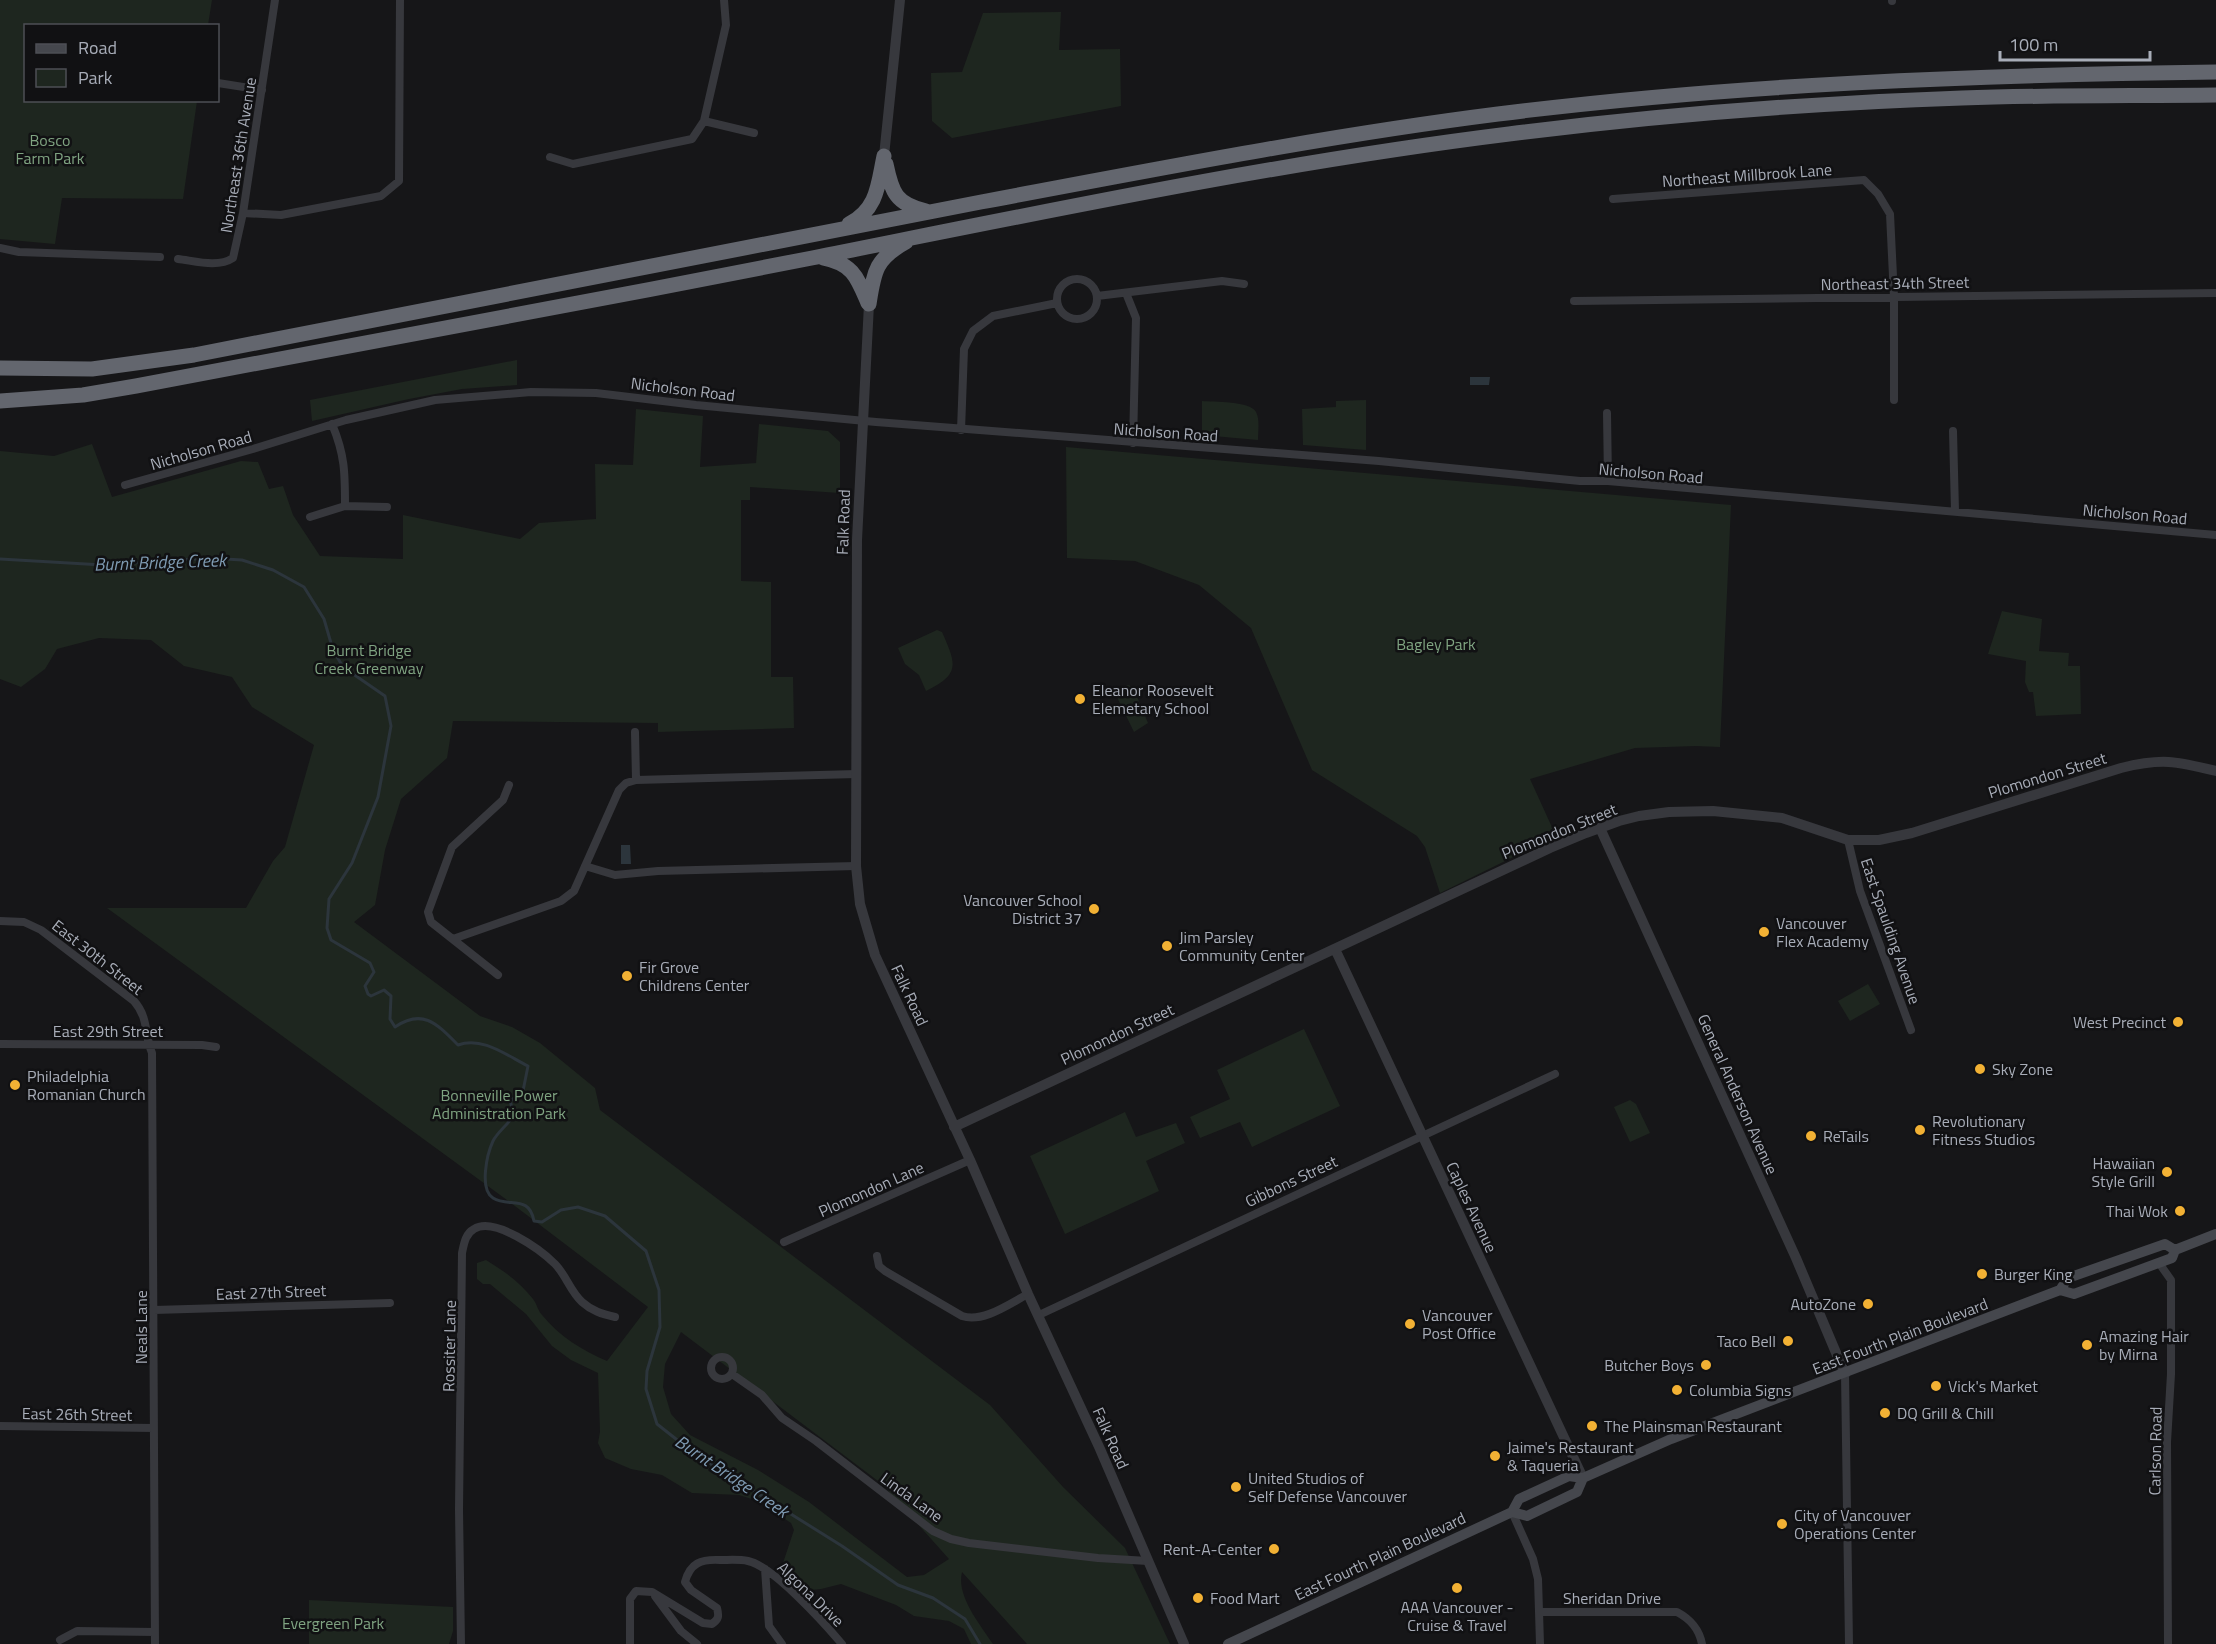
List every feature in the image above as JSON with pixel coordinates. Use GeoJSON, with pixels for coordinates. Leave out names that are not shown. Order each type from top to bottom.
{"type":"FeatureCollection","features":[{"type":"Feature","properties":{"kind":"highway"},"geometry":{"type":"LineString","coordinates":[[0,368],[92,369],[194,355],[929,212],[1338,137],[1584,104],[1753,88],[1880,80],[2216,72]]}},
{"type":"Feature","properties":{"kind":"highway"},"geometry":{"type":"LineString","coordinates":[[0,401],[83,395],[1269,170],[1514,133],[1680,116],[1895,100],[2216,95]]}},
{"type":"Feature","properties":{"kind":"highway"},"geometry":{"type":"LineString","coordinates":[[2108,96],[2216,103]]}},
{"type":"Feature","properties":{"kind":"highway"},"geometry":{"type":"LineString","coordinates":[[884,156],[894,194],[903,204],[929,212]]}},
{"type":"Feature","properties":{"kind":"highway"},"geometry":{"type":"LineString","coordinates":[[841,229],[861,218],[871,206],[877,191],[884,156]]}},
{"type":"Feature","properties":{"kind":"highway"},"geometry":{"type":"LineString","coordinates":[[869,304],[873,273],[880,260],[917,236]]}},
{"type":"Feature","properties":{"kind":"highway"},"geometry":{"type":"LineString","coordinates":[[817,257],[842,263],[853,272],[869,304]]}},
{"type":"Feature","properties":{"kind":"highway"},"geometry":{"type":"LineString","coordinates":[[0,374],[68,369]]}},
{"type":"Feature","properties":{"kind":"highway"},"geometry":{"type":"LineString","coordinates":[[0,393],[83,391],[201,374]]}},
{"type":"Feature","properties":{"kind":"main road","name":"East Fourth Plain Boulevard"},"geometry":{"type":"LineString","coordinates":[[2060,1290],[2074,1294],[2172,1258],[2175,1250],[2216,1234]]}},
{"type":"Feature","properties":{"kind":"main road","name":"East Fourth Plain Boulevard"},"geometry":{"type":"LineString","coordinates":[[1228,1644],[1512,1512],[1519,1499],[1569,1476],[1583,1478],[1671,1439],[2060,1290],[2068,1278],[2165,1244],[2175,1250]]}},
{"type":"Feature","properties":{"kind":"main road","name":"East Fourth Plain Boulevard"},"geometry":{"type":"LineString","coordinates":[[1512,1512],[1527,1516],[1577,1492],[1583,1478]]}},
{"type":"Feature","properties":{"kind":"street","name":"Northeast 36th Avenue"},"geometry":{"type":"LineString","coordinates":[[178,259],[215,263],[226,262],[233,258],[243,213],[275,0]]}},
{"type":"Feature","properties":{"kind":"street"},"geometry":{"type":"LineString","coordinates":[[243,213],[281,214],[381,196],[399,181],[400,0]]}},
{"type":"Feature","properties":{"kind":"street"},"geometry":{"type":"LineString","coordinates":[[550,157],[573,164],[692,140],[704,121],[726,25],[724,0]]}},
{"type":"Feature","properties":{"kind":"street"},"geometry":{"type":"LineString","coordinates":[[884,156],[900,0]]}},
{"type":"Feature","properties":{"kind":"street"},"geometry":{"type":"LineString","coordinates":[[219,83],[262,90]]}},
{"type":"Feature","properties":{"kind":"street"},"geometry":{"type":"LineString","coordinates":[[704,121],[754,134]]}},
{"type":"Feature","properties":{"kind":"street","name":"Northeast Millbrook Lane"},"geometry":{"type":"LineString","coordinates":[[1613,199],[1864,180],[1878,194],[1890,214],[1894,297]]}},
{"type":"Feature","properties":{"kind":"street"},"geometry":{"type":"LineString","coordinates":[[0,248],[19,252],[160,257]]}},
{"type":"Feature","properties":{"kind":"street"},"geometry":{"type":"LineString","coordinates":[[1075,278],[1090,284],[1097,296],[1097,305],[1092,313],[1079,320],[1063,315],[1057,303],[1060,287],[1066,281],[1075,278]]}},
{"type":"Feature","properties":{"kind":"street"},"geometry":{"type":"LineString","coordinates":[[1097,296],[1222,281],[1244,284]]}},
{"type":"Feature","properties":{"kind":"street","name":"Northeast 34th Street"},"geometry":{"type":"LineString","coordinates":[[1574,301],[2216,292]]}},
{"type":"Feature","properties":{"kind":"street"},"geometry":{"type":"LineString","coordinates":[[1126,293],[1136,318],[1133,443]]}},
{"type":"Feature","properties":{"kind":"street"},"geometry":{"type":"LineString","coordinates":[[1894,297],[1894,400]]}},
{"type":"Feature","properties":{"kind":"street"},"geometry":{"type":"LineString","coordinates":[[961,430],[964,349],[973,331],[993,316],[1057,303]]}},
{"type":"Feature","properties":{"kind":"street","name":"Falk Road"},"geometry":{"type":"LineString","coordinates":[[869,304],[861,421],[857,540],[856,866],[860,904],[870,942],[1100,1449],[1184,1644]]}},
{"type":"Feature","properties":{"kind":"street","name":"Nicholson Road"},"geometry":{"type":"LineString","coordinates":[[125,485],[332,424],[435,400],[531,392],[596,393],[702,406],[961,430],[1367,460],[1580,481],[1608,481],[2216,535]]}},
{"type":"Feature","properties":{"kind":"street"},"geometry":{"type":"LineString","coordinates":[[1607,413],[1608,481]]}},
{"type":"Feature","properties":{"kind":"street"},"geometry":{"type":"LineString","coordinates":[[332,424],[340,442],[345,463],[345,506]]}},
{"type":"Feature","properties":{"kind":"street"},"geometry":{"type":"LineString","coordinates":[[1953,432],[1956,511]]}},
{"type":"Feature","properties":{"kind":"street"},"geometry":{"type":"LineString","coordinates":[[310,518],[345,506],[387,507]]}},
{"type":"Feature","properties":{"kind":"street"},"geometry":{"type":"LineString","coordinates":[[635,732],[636,780]]}},
{"type":"Feature","properties":{"kind":"street","name":"Plomondon Street"},"geometry":{"type":"LineString","coordinates":[[954,1127],[1550,848],[1600,828],[1640,816],[1669,812],[1713,811],[1782,818],[1848,840],[1879,840],[1912,833],[2121,768],[2151,761],[2175,761],[2216,771]]}},
{"type":"Feature","properties":{"kind":"street"},"geometry":{"type":"LineString","coordinates":[[453,939],[561,901],[574,891],[619,790],[627,783],[636,780],[857,774]]}},
{"type":"Feature","properties":{"kind":"street"},"geometry":{"type":"LineString","coordinates":[[498,975],[431,921],[428,908],[452,847],[503,800],[509,784]]}},
{"type":"Feature","properties":{"kind":"street","name":"General Anderson Avenue"},"geometry":{"type":"LineString","coordinates":[[1600,828],[1801,1268],[1845,1374]]}},
{"type":"Feature","properties":{"kind":"street","name":"East Spaulding Avenue"},"geometry":{"type":"LineString","coordinates":[[1848,840],[1860,891],[1911,1030]]}},
{"type":"Feature","properties":{"kind":"street"},"geometry":{"type":"LineString","coordinates":[[585,866],[615,875],[658,871],[856,866]]}},
{"type":"Feature","properties":{"kind":"street","name":"East 30th Street"},"geometry":{"type":"LineString","coordinates":[[0,921],[24,922],[41,930],[134,1001],[142,1011]]}},
{"type":"Feature","properties":{"kind":"street","name":"Caples Avenue"},"geometry":{"type":"LineString","coordinates":[[1335,949],[1583,1478]]}},
{"type":"Feature","properties":{"kind":"street","name":"Neals Lane"},"geometry":{"type":"LineString","coordinates":[[142,1011],[148,1044],[152,1053],[155,1644]]}},
{"type":"Feature","properties":{"kind":"street","name":"East 29th Street"},"geometry":{"type":"LineString","coordinates":[[0,1044],[148,1044],[216,1047]]}},
{"type":"Feature","properties":{"kind":"street","name":"Gibbons Street"},"geometry":{"type":"LineString","coordinates":[[1039,1315],[1422,1134],[1555,1074]]}},
{"type":"Feature","properties":{"kind":"street","name":"Plomondon Lane"},"geometry":{"type":"LineString","coordinates":[[784,1242],[970,1160]]}},
{"type":"Feature","properties":{"kind":"street","name":"Rossiter Lane"},"geometry":{"type":"LineString","coordinates":[[461,1644],[459,1510],[462,1253],[465,1238],[473,1229],[483,1226],[509,1232],[538,1249],[557,1266],[570,1289],[582,1302],[598,1313],[615,1317]]}},
{"type":"Feature","properties":{"kind":"street"},"geometry":{"type":"LineString","coordinates":[[877,1256],[879,1266],[885,1271],[968,1318],[992,1312],[1028,1294]]}},
{"type":"Feature","properties":{"kind":"street","name":"Carlson Road"},"geometry":{"type":"LineString","coordinates":[[2159,1263],[2171,1280],[2171,1374],[2167,1442],[2168,1644]]}},
{"type":"Feature","properties":{"kind":"street","name":"East 27th Street"},"geometry":{"type":"LineString","coordinates":[[154,1310],[390,1303]]}},
{"type":"Feature","properties":{"kind":"street","name":"Linda Lane"},"geometry":{"type":"LineString","coordinates":[[732,1374],[762,1395],[782,1418],[816,1441],[933,1531],[951,1539],[969,1543],[1098,1558],[1148,1561]]}},
{"type":"Feature","properties":{"kind":"street"},"geometry":{"type":"LineString","coordinates":[[1845,1374],[1849,1644]]}},
{"type":"Feature","properties":{"kind":"street","name":"East 26th Street"},"geometry":{"type":"LineString","coordinates":[[0,1426],[154,1428]]}},
{"type":"Feature","properties":{"kind":"street"},"geometry":{"type":"LineString","coordinates":[[1512,1512],[1533,1558],[1538,1580],[1540,1644]]}},
{"type":"Feature","properties":{"kind":"street","name":"Algona Drive"},"geometry":{"type":"LineString","coordinates":[[652,1592],[703,1623],[712,1624],[719,1616],[717,1608],[691,1590],[685,1582],[688,1572],[695,1564],[706,1559],[748,1561],[765,1569],[821,1619],[842,1644]]}},
{"type":"Feature","properties":{"kind":"street"},"geometry":{"type":"LineString","coordinates":[[765,1569],[769,1626],[782,1644]]}},
{"type":"Feature","properties":{"kind":"street"},"geometry":{"type":"LineString","coordinates":[[630,1644],[630,1599],[636,1591],[652,1592],[681,1631],[697,1644]]}},
{"type":"Feature","properties":{"kind":"street","name":"Sheridan Drive"},"geometry":{"type":"LineString","coordinates":[[1540,1612],[1677,1612],[1690,1619],[1697,1629],[1702,1644]]}},
{"type":"Feature","properties":{"kind":"street"},"geometry":{"type":"LineString","coordinates":[[60,1640],[77,1631],[155,1632]]}},
{"type":"Feature","properties":{"kind":"green space","name":"Bosco Farm Park"},"geometry":{"type":"Polygon","coordinates":[[[0,0],[212,0],[208,24],[24,24],[24,102],[197,102],[183,199],[62,198],[55,244],[0,239],[0,0]]]}},
{"type":"Feature","properties":{"kind":"green space"},"geometry":{"type":"Polygon","coordinates":[[[1061,12],[1059,50],[1120,49],[1121,106],[952,138],[932,121],[931,73],[962,72],[983,13],[1061,12]]]}},
{"type":"Feature","properties":{"kind":"green space"},"geometry":{"type":"Polygon","coordinates":[[[517,360],[517,385],[462,389],[312,421],[310,400],[517,360]]]}},
{"type":"Feature","properties":{"kind":"green space"},"geometry":{"type":"Polygon","coordinates":[[[1366,400],[1366,450],[1303,445],[1302,409],[1336,407],[1336,401],[1366,400]]]}},
{"type":"Feature","properties":{"kind":"green space"},"geometry":{"type":"Polygon","coordinates":[[[1202,401],[1240,404],[1253,408],[1258,418],[1258,440],[1202,435],[1202,401]]]}},
{"type":"Feature","properties":{"kind":"green space"},"geometry":{"type":"Polygon","coordinates":[[[636,409],[703,416],[700,467],[756,463],[759,424],[828,431],[840,442],[840,493],[750,487],[750,500],[741,500],[741,581],[771,582],[771,677],[793,677],[794,728],[658,732],[658,723],[453,721],[447,758],[401,799],[385,850],[375,905],[354,922],[480,1016],[512,1027],[540,1043],[595,1088],[600,1110],[990,1405],[1063,1487],[1125,1548],[1170,1644],[1027,1644],[962,1572],[962,1591],[976,1619],[993,1644],[971,1644],[964,1629],[949,1621],[914,1616],[896,1605],[841,1584],[801,1591],[790,1582],[781,1569],[794,1530],[791,1523],[758,1501],[739,1495],[692,1493],[662,1475],[631,1469],[605,1458],[598,1443],[600,1432],[598,1373],[571,1360],[552,1346],[526,1314],[490,1284],[483,1284],[477,1279],[477,1263],[486,1260],[517,1282],[556,1330],[580,1348],[607,1361],[648,1307],[507,1200],[107,908],[246,908],[273,861],[285,847],[314,745],[252,707],[232,677],[184,666],[151,640],[99,638],[57,649],[45,669],[21,687],[0,679],[0,451],[54,456],[92,444],[112,497],[241,461],[258,462],[269,489],[283,486],[293,515],[320,556],[403,559],[403,515],[520,539],[539,523],[596,519],[595,464],[633,465],[636,409]],[[681,1332],[665,1364],[663,1387],[671,1414],[690,1435],[758,1470],[809,1502],[907,1577],[924,1575],[949,1559],[882,1484],[681,1332]]]}},
{"type":"Feature","properties":{"kind":"green space","name":"Bagley Park"},"geometry":{"type":"Polygon","coordinates":[[[1066,447],[1731,505],[1720,747],[1635,748],[1530,779],[1556,836],[1440,893],[1425,847],[1417,836],[1312,770],[1251,628],[1199,585],[1135,561],[1067,558],[1066,447]]]}},
{"type":"Feature","properties":{"kind":"green space"},"geometry":{"type":"Polygon","coordinates":[[[2002,611],[2042,619],[2039,651],[2069,653],[2068,666],[2080,666],[2081,714],[2036,716],[2033,692],[2029,692],[2025,682],[2026,661],[1988,654],[2002,611]]]}},
{"type":"Feature","properties":{"kind":"green space"},"geometry":{"type":"Polygon","coordinates":[[[937,630],[942,632],[947,643],[952,667],[945,679],[926,691],[919,675],[905,664],[898,648],[937,630]]]}},
{"type":"Feature","properties":{"kind":"green space"},"geometry":{"type":"Polygon","coordinates":[[[1128,685],[1133,687],[1148,723],[1134,732],[1114,691],[1128,685]]]}},
{"type":"Feature","properties":{"kind":"green space"},"geometry":{"type":"Polygon","coordinates":[[[1868,984],[1880,1004],[1850,1021],[1838,1001],[1868,984]]]}},
{"type":"Feature","properties":{"kind":"green space"},"geometry":{"type":"Polygon","coordinates":[[[1304,1029],[1340,1106],[1252,1147],[1240,1122],[1200,1138],[1190,1117],[1230,1099],[1217,1070],[1304,1029]]]}},
{"type":"Feature","properties":{"kind":"green space"},"geometry":{"type":"Polygon","coordinates":[[[1630,1100],[1636,1104],[1650,1133],[1630,1142],[1614,1107],[1630,1100]]]}},
{"type":"Feature","properties":{"kind":"green space"},"geometry":{"type":"Polygon","coordinates":[[[1125,1112],[1136,1137],[1176,1123],[1185,1143],[1146,1161],[1159,1191],[1065,1234],[1030,1156],[1125,1112]]]}},
{"type":"Feature","properties":{"kind":"green space","name":"Evergreen Park"},"geometry":{"type":"Polygon","coordinates":[[[309,1600],[453,1607],[453,1631],[449,1644],[309,1644],[309,1600]]]}},
{"type":"Feature","properties":{"kind":"shaded area"},"geometry":{"type":"Polygon","coordinates":[[[1470,377],[1490,377],[1489,385],[1470,385],[1470,377]]]}},
{"type":"Feature","properties":{"kind":"shaded area"},"geometry":{"type":"Polygon","coordinates":[[[621,845],[630,845],[631,864],[621,864],[621,845]]]}},
{"type":"Feature","properties":{"kind":"waterway","name":"Burnt Bridge Creek"},"geometry":{"type":"LineString","coordinates":[[0,559],[103,565],[209,558],[242,560],[273,570],[304,587],[324,619],[333,650],[343,667],[385,696],[391,726],[378,797],[352,863],[329,899],[327,928],[331,940],[370,963],[374,972],[365,986],[368,994],[371,996],[384,990],[391,996],[390,1019],[395,1027],[414,1019],[429,1021],[458,1045],[467,1043],[485,1045],[528,1066],[523,1091],[510,1101],[515,1118],[511,1119],[499,1132],[491,1147],[485,1179],[489,1193],[499,1201],[523,1204],[528,1207],[534,1221],[542,1222],[561,1210],[578,1207],[605,1216],[646,1251],[659,1290],[660,1327],[647,1371],[646,1389],[657,1424],[695,1454],[842,1546],[898,1585],[933,1598],[965,1619],[980,1644]]}},
{"type":"Feature","properties":{"kind":"place","name":"Eleanor Roosevelt Elemetary School"},"geometry":{"type":"Point","coordinates":[1080,699]}},
{"type":"Feature","properties":{"kind":"place","name":"Vancouver School District 37"},"geometry":{"type":"Point","coordinates":[1094,909]}},
{"type":"Feature","properties":{"kind":"place","name":"Vancouver Flex Academy"},"geometry":{"type":"Point","coordinates":[1764,932]}},
{"type":"Feature","properties":{"kind":"place","name":"Jim Parsley Community Center"},"geometry":{"type":"Point","coordinates":[1167,946]}},
{"type":"Feature","properties":{"kind":"place","name":"Fir Grove Childrens Center"},"geometry":{"type":"Point","coordinates":[627,976]}},
{"type":"Feature","properties":{"kind":"place","name":"West Precinct"},"geometry":{"type":"Point","coordinates":[2178,1022]}},
{"type":"Feature","properties":{"kind":"place","name":"Sky Zone"},"geometry":{"type":"Point","coordinates":[1980,1069]}},
{"type":"Feature","properties":{"kind":"place","name":"Philadelphia Romanian Church"},"geometry":{"type":"Point","coordinates":[15,1085]}},
{"type":"Feature","properties":{"kind":"place","name":"Revolutionary Fitness Studios"},"geometry":{"type":"Point","coordinates":[1920,1130]}},
{"type":"Feature","properties":{"kind":"place","name":"ReTails"},"geometry":{"type":"Point","coordinates":[1811,1136]}},
{"type":"Feature","properties":{"kind":"place","name":"Hawaiian Style Grill"},"geometry":{"type":"Point","coordinates":[2167,1172]}},
{"type":"Feature","properties":{"kind":"place","name":"Thai Wok"},"geometry":{"type":"Point","coordinates":[2180,1211]}},
{"type":"Feature","properties":{"kind":"place","name":"Burger King"},"geometry":{"type":"Point","coordinates":[1982,1274]}},
{"type":"Feature","properties":{"kind":"place","name":"AutoZone"},"geometry":{"type":"Point","coordinates":[1868,1304]}},
{"type":"Feature","properties":{"kind":"place","name":"Vancouver Post Office"},"geometry":{"type":"Point","coordinates":[1410,1324]}},
{"type":"Feature","properties":{"kind":"place","name":"Taco Bell"},"geometry":{"type":"Point","coordinates":[1788,1341]}},
{"type":"Feature","properties":{"kind":"place","name":"Amazing Hair by Mirna"},"geometry":{"type":"Point","coordinates":[2087,1345]}},
{"type":"Feature","properties":{"kind":"place","name":"Butcher Boys"},"geometry":{"type":"Point","coordinates":[1706,1365]}},
{"type":"Feature","properties":{"kind":"place","name":"Vick's Market"},"geometry":{"type":"Point","coordinates":[1936,1386]}},
{"type":"Feature","properties":{"kind":"place","name":"Columbia Signs"},"geometry":{"type":"Point","coordinates":[1677,1390]}},
{"type":"Feature","properties":{"kind":"place","name":"DQ Grill & Chill"},"geometry":{"type":"Point","coordinates":[1885,1413]}},
{"type":"Feature","properties":{"kind":"place","name":"The Plainsman Restaurant"},"geometry":{"type":"Point","coordinates":[1592,1426]}},
{"type":"Feature","properties":{"kind":"place","name":"Jaime's Restaurant & Taqueria"},"geometry":{"type":"Point","coordinates":[1495,1456]}},
{"type":"Feature","properties":{"kind":"place","name":"United Studios of Self Defense Vancouver"},"geometry":{"type":"Point","coordinates":[1236,1487]}},
{"type":"Feature","properties":{"kind":"place","name":"City of Vancouver Operations Center"},"geometry":{"type":"Point","coordinates":[1782,1524]}},
{"type":"Feature","properties":{"kind":"place","name":"Rent-A-Center"},"geometry":{"type":"Point","coordinates":[1274,1549]}},
{"type":"Feature","properties":{"kind":"place","name":"AAA Vancouver - Cruise & Travel"},"geometry":{"type":"Point","coordinates":[1457,1588]}},
{"type":"Feature","properties":{"kind":"place","name":"Food Mart"},"geometry":{"type":"Point","coordinates":[1198,1598]}},
{"type":"Feature","properties":{"kind":"park label","name":"Burnt Bridge Creek Greenway"},"geometry":{"type":"Point","coordinates":[369,659]}},
{"type":"Feature","properties":{"kind":"park label","name":"Bonneville Power Administration Park"},"geometry":{"type":"Point","coordinates":[499,1104]}}]}
